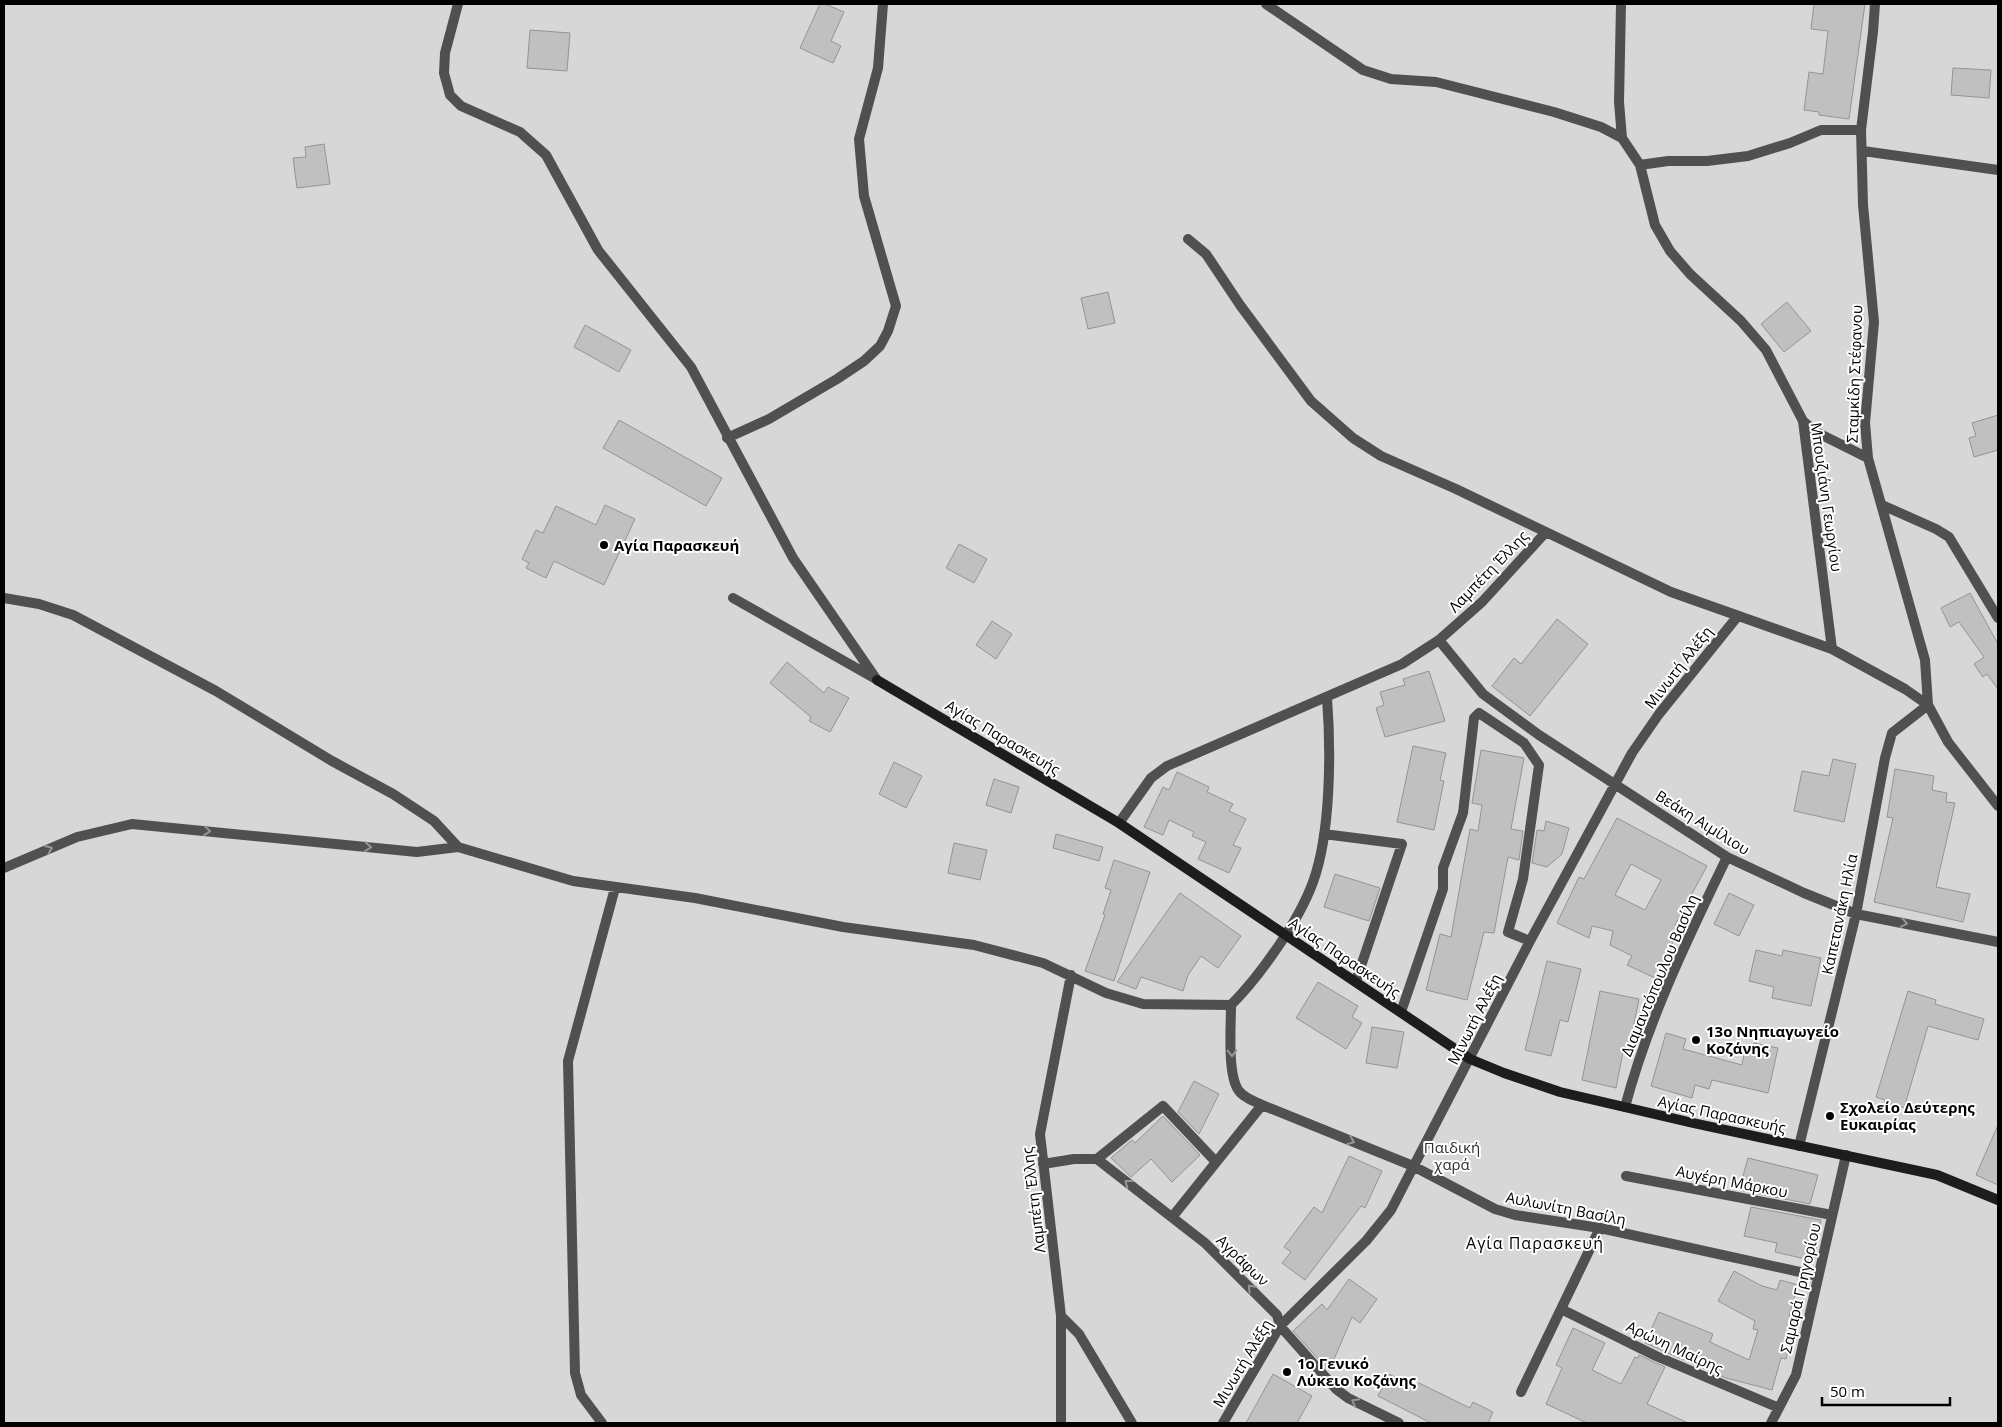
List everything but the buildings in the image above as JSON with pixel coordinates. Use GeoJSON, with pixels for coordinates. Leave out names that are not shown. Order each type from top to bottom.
{"type":"FeatureCollection","features":[{"type":"Feature","properties":{"kind":"street"},"geometry":{"type":"LineString","coordinates":[[458,4],[445,53],[444,73],[450,95],[461,106],[520,132],[546,155],[598,250],[691,367],[727,438],[793,558],[878,680]]}},
{"type":"Feature","properties":{"kind":"street"},"geometry":{"type":"LineString","coordinates":[[727,438],[769,419],[864,361],[880,346],[888,330],[896,306],[864,196],[859,140],[878,68],[883,4]]}},
{"type":"Feature","properties":{"kind":"street"},"geometry":{"type":"LineString","coordinates":[[1266,4],[1363,70],[1391,79],[1436,82],[1554,112],[1601,127],[1622,138]]}},
{"type":"Feature","properties":{"kind":"street"},"geometry":{"type":"LineString","coordinates":[[1622,4],[1619,102],[1622,138]]}},
{"type":"Feature","properties":{"kind":"street","name":"Σταμκίδη Στέφανου"},"geometry":{"type":"LineString","coordinates":[[1875,4],[1861,130],[1864,205],[1874,322],[1865,423],[1868,458],[1925,660],[1928,705],[1948,742],[1998,806]]}},
{"type":"Feature","properties":{"kind":"street"},"geometry":{"type":"LineString","coordinates":[[1640,165],[1668,161],[1707,161],[1748,156],[1790,143],[1821,130],[1861,130]]}},
{"type":"Feature","properties":{"kind":"street","name":"Μπουζιάνη Γεωργίου"},"geometry":{"type":"LineString","coordinates":[[1622,138],[1640,165],[1655,225],[1670,251],[1712,296],[1741,321],[1766,350],[1803,421],[1832,649]]}},
{"type":"Feature","properties":{"kind":"street"},"geometry":{"type":"LineString","coordinates":[[1863,151],[1998,170]]}},
{"type":"Feature","properties":{"kind":"street"},"geometry":{"type":"LineString","coordinates":[[1188,239],[1206,254],[1240,305],[1311,401],[1353,438],[1381,456],[1546,532]]}},
{"type":"Feature","properties":{"kind":"street"},"geometry":{"type":"LineString","coordinates":[[1803,421],[1816,432],[1868,458]]}},
{"type":"Feature","properties":{"kind":"street"},"geometry":{"type":"LineString","coordinates":[[1882,505],[1936,529],[1949,537],[1998,618]]}},
{"type":"Feature","properties":{"kind":"street","name":"Λαμπέτη Έλλης"},"geometry":{"type":"LineString","coordinates":[[1119,823],[1151,778],[1168,766],[1402,664],[1440,640],[1482,602],[1546,532],[1631,575],[1737,616],[1832,649],[1905,689],[1928,705]]}},
{"type":"Feature","properties":{"kind":"street"},"geometry":{"type":"LineString","coordinates":[[4,598],[39,604],[73,615],[216,691],[317,752],[393,794],[434,821],[458,847]]}},
{"type":"Feature","properties":{"kind":"street","name":"Αγίας Παρασκευής"},"geometry":{"type":"LineString","coordinates":[[733,598],[878,680],[1119,823],[1470,1059],[1560,1092],[1937,1175],[1998,1200]]}},
{"type":"Feature","properties":{"kind":"street","name":"Μινωτή Αλέξη"},"geometry":{"type":"LineString","coordinates":[[1223,1423],[1280,1326],[1380,1225],[1632,753],[1660,714],[1737,616]]}},
{"type":"Feature","properties":{"kind":"street","name":"Βεάκη Αιμίλιου"},"geometry":{"type":"LineString","coordinates":[[1440,640],[1483,694],[1539,735],[1727,857],[1804,893],[1856,914],[1998,942]]}},
{"type":"Feature","properties":{"kind":"street"},"geometry":{"type":"LineString","coordinates":[[4,868],[77,837],[113,826],[132,824],[417,852],[458,847],[545,874],[615,888],[714,902],[843,927],[974,946],[1043,962],[1106,993],[1143,1004],[1231,1005],[1252,980],[1284,934],[1313,882],[1324,834],[1330,740],[1327,698]]}},
{"type":"Feature","properties":{"kind":"street","name":"Καπετανάκη Ηλία"},"geometry":{"type":"LineString","coordinates":[[1799,1146],[1856,914],[1885,758],[1892,733],[1928,705]]}},
{"type":"Feature","properties":{"kind":"street"},"geometry":{"type":"LineString","coordinates":[[1401,1012],[1443,889],[1443,868],[1463,813],[1474,718],[1479,713],[1524,743],[1539,765],[1523,879],[1508,932],[1530,941]]}},
{"type":"Feature","properties":{"kind":"street"},"geometry":{"type":"LineString","coordinates":[[1324,834],[1402,844],[1356,981]]}},
{"type":"Feature","properties":{"kind":"street","name":"Διαμαντόπουλου Βασίλη"},"geometry":{"type":"LineString","coordinates":[[1625,1107],[1640,1056],[1664,995],[1727,857]]}},
{"type":"Feature","properties":{"kind":"street"},"geometry":{"type":"LineString","coordinates":[[602,1423],[581,1395],[575,1373],[568,1061],[615,888]]}},
{"type":"Feature","properties":{"kind":"street","name":"Λαμπέτη Έλλης"},"geometry":{"type":"LineString","coordinates":[[1061,1423],[1062,1316],[1040,1134],[1071,975]]}},
{"type":"Feature","properties":{"kind":"street","name":"Αυλωνίτη Βασίλη"},"geometry":{"type":"LineString","coordinates":[[1231,1005],[1232,1070],[1236,1087],[1246,1097],[1262,1105],[1413,1166],[1495,1209],[1515,1215],[1600,1228],[1818,1276]]}},
{"type":"Feature","properties":{"kind":"street"},"geometry":{"type":"LineString","coordinates":[[1173,1216],[1262,1105]]}},
{"type":"Feature","properties":{"kind":"street"},"geometry":{"type":"LineString","coordinates":[[1043,1164],[1074,1159],[1097,1159],[1163,1106],[1216,1162]]}},
{"type":"Feature","properties":{"kind":"street","name":"Σαμαρά Γρηγορίου"},"geometry":{"type":"LineString","coordinates":[[1771,1423],[1796,1375],[1846,1156]]}},
{"type":"Feature","properties":{"kind":"street","name":"Αγράφων"},"geometry":{"type":"LineString","coordinates":[[1097,1159],[1173,1216],[1205,1243],[1277,1315],[1280,1326],[1336,1389],[1348,1398],[1399,1423]]}},
{"type":"Feature","properties":{"kind":"street","name":"Αυγέρη Μάρκου"},"geometry":{"type":"LineString","coordinates":[[1626,1176],[1832,1215]]}},
{"type":"Feature","properties":{"kind":"street"},"geometry":{"type":"LineString","coordinates":[[1521,1392],[1600,1228]]}},
{"type":"Feature","properties":{"kind":"street","name":"Αρώνη Μαίρης"},"geometry":{"type":"LineString","coordinates":[[1561,1309],[1665,1360],[1779,1408]]}},
{"type":"Feature","properties":{"kind":"street"},"geometry":{"type":"LineString","coordinates":[[1062,1316],[1079,1334],[1132,1423]]}},
{"type":"Feature","properties":{"kind":"green space","name":"Παιδική χαρά"},"geometry":{"type":"Polygon","coordinates":[[[4,4],[1998,4],[1998,1423],[4,1423],[4,4]]]}},
{"type":"Feature","properties":{"kind":"place","name":"Αγία Παρασκευή"},"geometry":{"type":"Point","coordinates":[604,545]}},
{"type":"Feature","properties":{"kind":"place","name":"13ο Νηπιαγωγείο Κοζάνης"},"geometry":{"type":"Point","coordinates":[1696,1040]}},
{"type":"Feature","properties":{"kind":"place","name":"Σχολείο Δεύτερης Ευκαιρίας"},"geometry":{"type":"Point","coordinates":[1830,1116]}},
{"type":"Feature","properties":{"kind":"place","name":"1ο Γενικό Λύκειο Κοζάνης"},"geometry":{"type":"Point","coordinates":[1287,1372]}},
{"type":"Feature","properties":{"kind":"district","name":"Αγία Παρασκευή"},"geometry":{"type":"Point","coordinates":[1535,1243]}}]}
